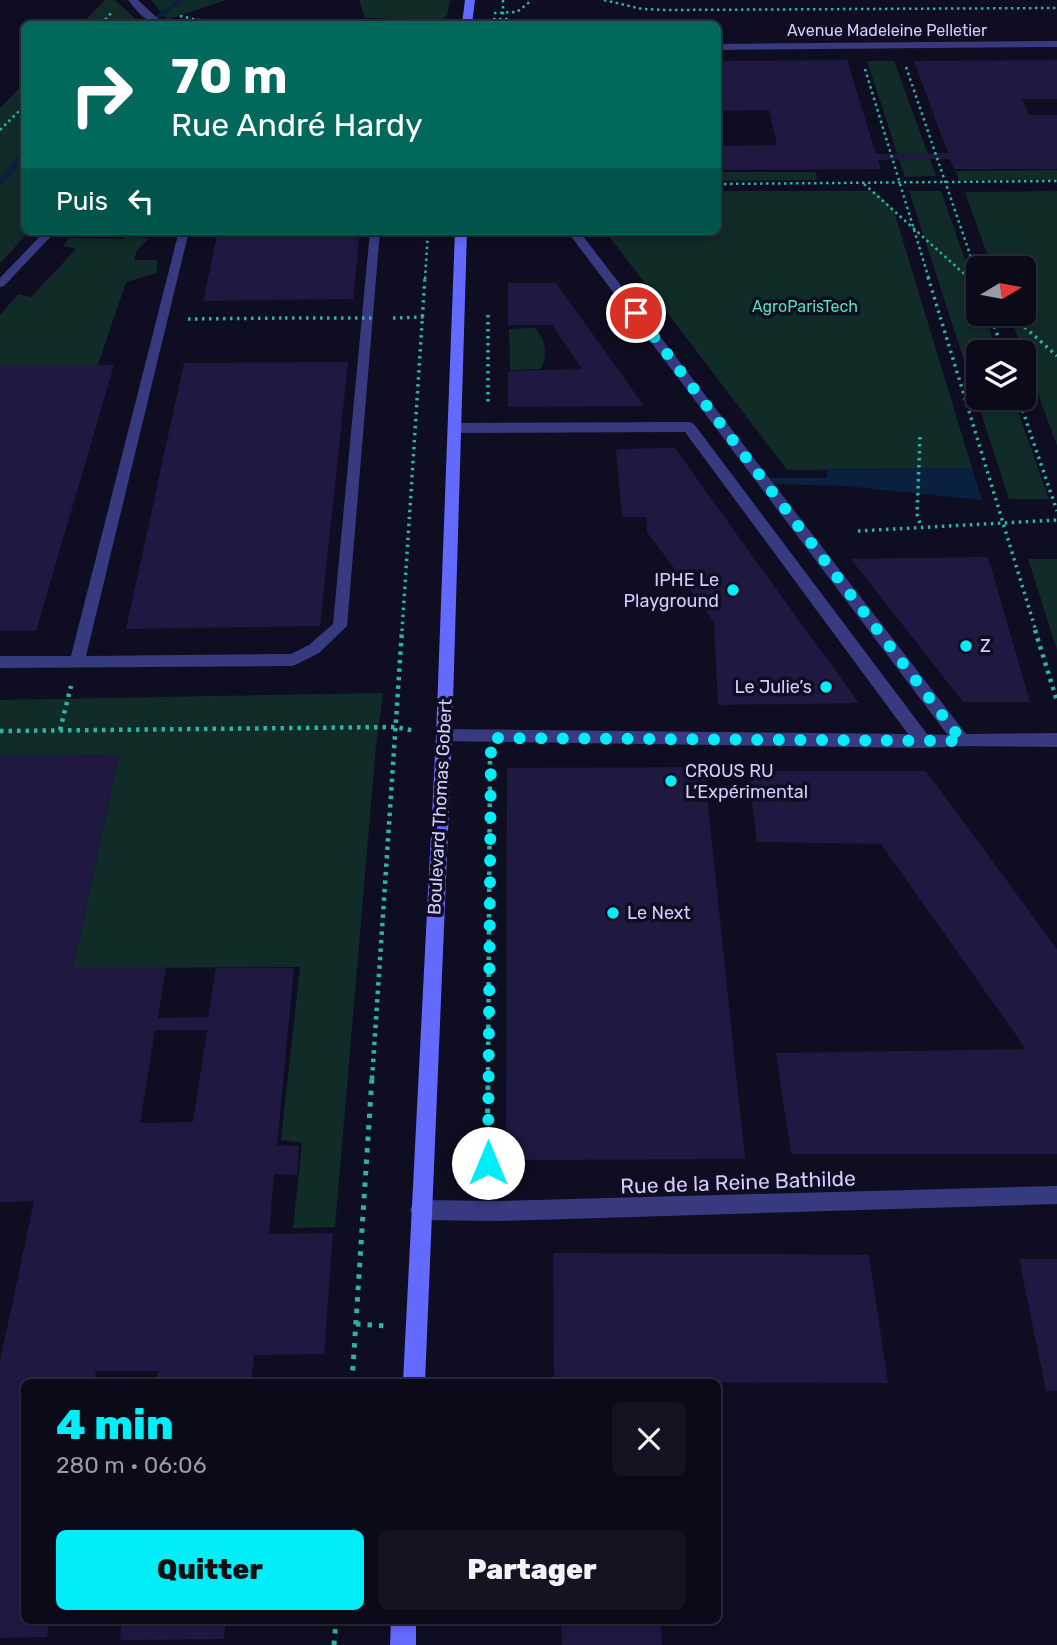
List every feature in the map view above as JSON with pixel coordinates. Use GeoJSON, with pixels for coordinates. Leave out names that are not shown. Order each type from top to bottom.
{"type":"FeatureCollection","features":[{"type":"Feature","properties":{"kind":"main road"},"geometry":{"type":"LineString","coordinates":[[467,21],[470,0]]}},
{"type":"Feature","properties":{"kind":"main road","name":"Boulevard Thomas Gobert"},"geometry":{"type":"LineString","coordinates":[[414,1379],[444,737],[461,235]]}},
{"type":"Feature","properties":{"kind":"main road"},"geometry":{"type":"LineString","coordinates":[[403,1645],[404,1624]]}},
{"type":"Feature","properties":{"kind":"street"},"geometry":{"type":"LineString","coordinates":[[133,0],[155,21]]}},
{"type":"Feature","properties":{"kind":"street","name":"Avenue Madeleine Pelletier"},"geometry":{"type":"LineString","coordinates":[[721,47],[1057,44]]}},
{"type":"Feature","properties":{"kind":"street"},"geometry":{"type":"LineString","coordinates":[[576,235],[962,741]]}},
{"type":"Feature","properties":{"kind":"street"},"geometry":{"type":"LineString","coordinates":[[454,428],[689,427],[923,741]]}},
{"type":"Feature","properties":{"kind":"street"},"geometry":{"type":"LineString","coordinates":[[444,737],[1057,740]]}},
{"type":"Feature","properties":{"kind":"lane"},"geometry":{"type":"LineString","coordinates":[[0,284],[47,235]]}},
{"type":"Feature","properties":{"kind":"lane"},"geometry":{"type":"LineString","coordinates":[[77,662],[183,235]]}},
{"type":"Feature","properties":{"kind":"lane"},"geometry":{"type":"LineString","coordinates":[[0,662],[293,660],[314,649],[340,626],[375,235]]}},
{"type":"Feature","properties":{"kind":"lane","name":"Rue de la Reine Bathilde"},"geometry":{"type":"LineString","coordinates":[[420,1210],[487,1211],[1057,1195]]}},
{"type":"Feature","properties":{"kind":"path"},"geometry":{"type":"LineString","coordinates":[[502,12],[503,0]]}},
{"type":"Feature","properties":{"kind":"path"},"geometry":{"type":"LineString","coordinates":[[494,13],[517,12],[532,0]]}},
{"type":"Feature","properties":{"kind":"path"},"geometry":{"type":"LineString","coordinates":[[604,0],[642,9],[668,10],[1057,8]]}},
{"type":"Feature","properties":{"kind":"path"},"geometry":{"type":"LineString","coordinates":[[173,11],[182,17],[198,20],[258,21]]}},
{"type":"Feature","properties":{"kind":"path"},"geometry":{"type":"LineString","coordinates":[[502,12],[508,15],[507,21]]}},
{"type":"Feature","properties":{"kind":"path"},"geometry":{"type":"LineString","coordinates":[[859,46],[1057,701]]}},
{"type":"Feature","properties":{"kind":"path"},"geometry":{"type":"LineString","coordinates":[[898,46],[971,256]]}},
{"type":"Feature","properties":{"kind":"path"},"geometry":{"type":"LineString","coordinates":[[0,130],[21,109]]}},
{"type":"Feature","properties":{"kind":"path"},"geometry":{"type":"LineString","coordinates":[[721,184],[1057,181]]}},
{"type":"Feature","properties":{"kind":"path"},"geometry":{"type":"LineString","coordinates":[[862,183],[966,275]]}},
{"type":"Feature","properties":{"kind":"path"},"geometry":{"type":"LineString","coordinates":[[352,1379],[428,235]]}},
{"type":"Feature","properties":{"kind":"path"},"geometry":{"type":"LineString","coordinates":[[410,317],[424,317]]}},
{"type":"Feature","properties":{"kind":"path"},"geometry":{"type":"LineString","coordinates":[[162,320],[373,318]]}},
{"type":"Feature","properties":{"kind":"path"},"geometry":{"type":"LineString","coordinates":[[1024,326],[1057,356]]}},
{"type":"Feature","properties":{"kind":"path"},"geometry":{"type":"LineString","coordinates":[[1022,410],[1057,511]]}},
{"type":"Feature","properties":{"kind":"path"},"geometry":{"type":"LineString","coordinates":[[920,437],[917,514],[921,527]]}},
{"type":"Feature","properties":{"kind":"path"},"geometry":{"type":"LineString","coordinates":[[858,531],[1057,520]]}},
{"type":"Feature","properties":{"kind":"path"},"geometry":{"type":"LineString","coordinates":[[60,730],[77,662]]}},
{"type":"Feature","properties":{"kind":"path"},"geometry":{"type":"LineString","coordinates":[[0,731],[396,727]]}},
{"type":"Feature","properties":{"kind":"path"},"geometry":{"type":"LineString","coordinates":[[487,1211],[491,738]]}},
{"type":"Feature","properties":{"kind":"path"},"geometry":{"type":"LineString","coordinates":[[334,1645],[336,1624]]}},
{"type":"Feature","properties":{"kind":"green space"},"geometry":{"type":"Polygon","coordinates":[[[105,0],[115,0],[138,21],[84,21],[105,0]]]}},
{"type":"Feature","properties":{"kind":"green space"},"geometry":{"type":"Polygon","coordinates":[[[151,0],[226,0],[167,20],[151,0]]]}},
{"type":"Feature","properties":{"kind":"green space"},"geometry":{"type":"Polygon","coordinates":[[[359,0],[450,0],[447,16],[441,20],[365,18],[359,0]]]}},
{"type":"Feature","properties":{"kind":"green space"},"geometry":{"type":"Polygon","coordinates":[[[867,61],[894,61],[936,176],[905,177],[867,61]]]}},
{"type":"Feature","properties":{"kind":"green space"},"geometry":{"type":"Polygon","coordinates":[[[21,86],[21,235],[26,235],[0,263],[0,108],[21,86]]]}},
{"type":"Feature","properties":{"kind":"green space"},"geometry":{"type":"Polygon","coordinates":[[[1057,170],[1057,180],[959,180],[955,171],[1057,170]]]}},
{"type":"Feature","properties":{"kind":"green space"},"geometry":{"type":"Polygon","coordinates":[[[721,172],[816,172],[817,180],[721,181],[721,172]]]}},
{"type":"Feature","properties":{"kind":"green space","name":"AgroParisTech"},"geometry":{"type":"Polygon","coordinates":[[[721,191],[875,191],[893,208],[972,468],[787,470],[608,235],[721,235],[721,191]]]}},
{"type":"Feature","properties":{"kind":"green space"},"geometry":{"type":"Polygon","coordinates":[[[909,191],[941,191],[966,263],[966,326],[988,326],[993,340],[966,340],[966,367],[909,191]]]}},
{"type":"Feature","properties":{"kind":"green space"},"geometry":{"type":"Polygon","coordinates":[[[1057,191],[1057,446],[1036,388],[1036,340],[1019,340],[1014,326],[1036,326],[1036,256],[988,256],[965,192],[1057,191]]]}},
{"type":"Feature","properties":{"kind":"green space"},"geometry":{"type":"Polygon","coordinates":[[[125,235],[144,235],[143,239],[149,239],[137,250],[134,260],[157,260],[157,273],[126,282],[98,365],[0,365],[0,315],[18,294],[31,297],[76,249],[63,246],[70,238],[124,239],[125,235]]]}},
{"type":"Feature","properties":{"kind":"green space"},"geometry":{"type":"Polygon","coordinates":[[[535,328],[545,348],[541,369],[510,370],[509,329],[535,328]]]}},
{"type":"Feature","properties":{"kind":"green space"},"geometry":{"type":"Polygon","coordinates":[[[980,410],[1018,410],[1049,499],[1009,499],[980,410]]]}},
{"type":"Feature","properties":{"kind":"green space"},"geometry":{"type":"Polygon","coordinates":[[[1028,559],[1057,559],[1057,650],[1028,559]]]}},
{"type":"Feature","properties":{"kind":"green space"},"geometry":{"type":"Polygon","coordinates":[[[383,693],[376,746],[335,1227],[293,1228],[302,1143],[281,1140],[300,967],[73,968],[119,755],[0,757],[0,700],[383,693]]]}},
{"type":"Feature","properties":{"kind":"water"},"geometry":{"type":"Polygon","coordinates":[[[972,468],[982,500],[834,485],[827,478],[826,470],[972,468]]]}},
{"type":"Feature","properties":{"kind":"building"},"geometry":{"type":"Polygon","coordinates":[[[847,60],[876,154],[948,153],[914,61],[1057,60],[1057,99],[1022,99],[1029,115],[1057,115],[1057,169],[954,169],[950,159],[878,160],[881,169],[721,170],[721,146],[777,145],[769,110],[721,111],[721,61],[847,60]]]}},
{"type":"Feature","properties":{"kind":"building"},"geometry":{"type":"Polygon","coordinates":[[[217,235],[360,235],[353,299],[203,301],[217,235]]]}},
{"type":"Feature","properties":{"kind":"building"},"geometry":{"type":"Polygon","coordinates":[[[508,283],[556,283],[644,406],[508,407],[508,371],[582,369],[552,325],[508,325],[508,283]]]}},
{"type":"Feature","properties":{"kind":"building"},"geometry":{"type":"Polygon","coordinates":[[[348,362],[320,626],[126,629],[184,363],[348,362]]]}},
{"type":"Feature","properties":{"kind":"building"},"geometry":{"type":"Polygon","coordinates":[[[0,365],[114,365],[36,631],[0,631],[0,365]]]}},
{"type":"Feature","properties":{"kind":"building","name":"IPHE Le Playground"},"geometry":{"type":"Polygon","coordinates":[[[675,448],[859,703],[718,705],[714,622],[647,532],[646,517],[622,517],[616,449],[675,448]]]}},
{"type":"Feature","properties":{"kind":"building","name":"Z"},"geometry":{"type":"Polygon","coordinates":[[[988,557],[1030,702],[963,702],[851,559],[988,557]]]}},
{"type":"Feature","properties":{"kind":"building"},"geometry":{"type":"Polygon","coordinates":[[[119,755],[73,968],[166,967],[158,1018],[208,1017],[216,968],[294,968],[277,1145],[299,1146],[297,1175],[274,1174],[269,1234],[333,1233],[324,1354],[254,1355],[251,1379],[157,1379],[158,1371],[96,1371],[95,1379],[21,1379],[21,1624],[49,1624],[47,1637],[0,1638],[0,1361],[34,1201],[0,1202],[0,756],[119,755]],[[155,1030],[140,1123],[193,1122],[207,1030],[155,1030]]]}},
{"type":"Feature","properties":{"kind":"building","name":"Le Next"},"geometry":{"type":"Polygon","coordinates":[[[704,767],[745,1159],[506,1160],[507,768],[704,767]]]}},
{"type":"Feature","properties":{"kind":"building"},"geometry":{"type":"Polygon","coordinates":[[[748,771],[926,771],[1057,949],[1057,1154],[791,1154],[776,1053],[1026,1049],[881,844],[757,842],[748,771]]]}},
{"type":"Feature","properties":{"kind":"building"},"geometry":{"type":"Polygon","coordinates":[[[553,1253],[869,1255],[888,1383],[554,1379],[553,1253]]]}},
{"type":"Feature","properties":{"kind":"building"},"geometry":{"type":"Polygon","coordinates":[[[1019,1259],[1057,1259],[1057,1391],[1046,1391],[1019,1259]]]}},
{"type":"Feature","properties":{"kind":"building"},"geometry":{"type":"Polygon","coordinates":[[[122,1624],[226,1624],[224,1639],[120,1640],[122,1624]]]}},
{"type":"Feature","properties":{"kind":"building"},"geometry":{"type":"Polygon","coordinates":[[[561,1624],[660,1624],[662,1645],[562,1645],[561,1624]]]}},
{"type":"Feature","properties":{"kind":"waterway"},"geometry":{"type":"LineString","coordinates":[[152,21],[181,0]]}},
{"type":"Feature","properties":{"kind":"waterway"},"geometry":{"type":"LineString","coordinates":[[0,182],[21,158]]}},
{"type":"Feature","properties":{"kind":"waterway"},"geometry":{"type":"LineString","coordinates":[[763,481],[848,482]]}},
{"type":"Feature","properties":{"kind":"place","name":"IPHE Le Playground"},"geometry":{"type":"Point","coordinates":[733,590]}},
{"type":"Feature","properties":{"kind":"place","name":"Z"},"geometry":{"type":"Point","coordinates":[966,646]}},
{"type":"Feature","properties":{"kind":"place","name":"Le Julie’s"},"geometry":{"type":"Point","coordinates":[826,687]}},
{"type":"Feature","properties":{"kind":"place","name":"CROUS RU L’Expérimental"},"geometry":{"type":"Point","coordinates":[671,781]}},
{"type":"Feature","properties":{"kind":"place","name":"Le Next"},"geometry":{"type":"Point","coordinates":[613,913]}},
{"type":"Feature","properties":{"kind":"route"},"geometry":{"type":"LineString","coordinates":[[488,1163],[491,738],[962,741],[636,313]]}}]}
